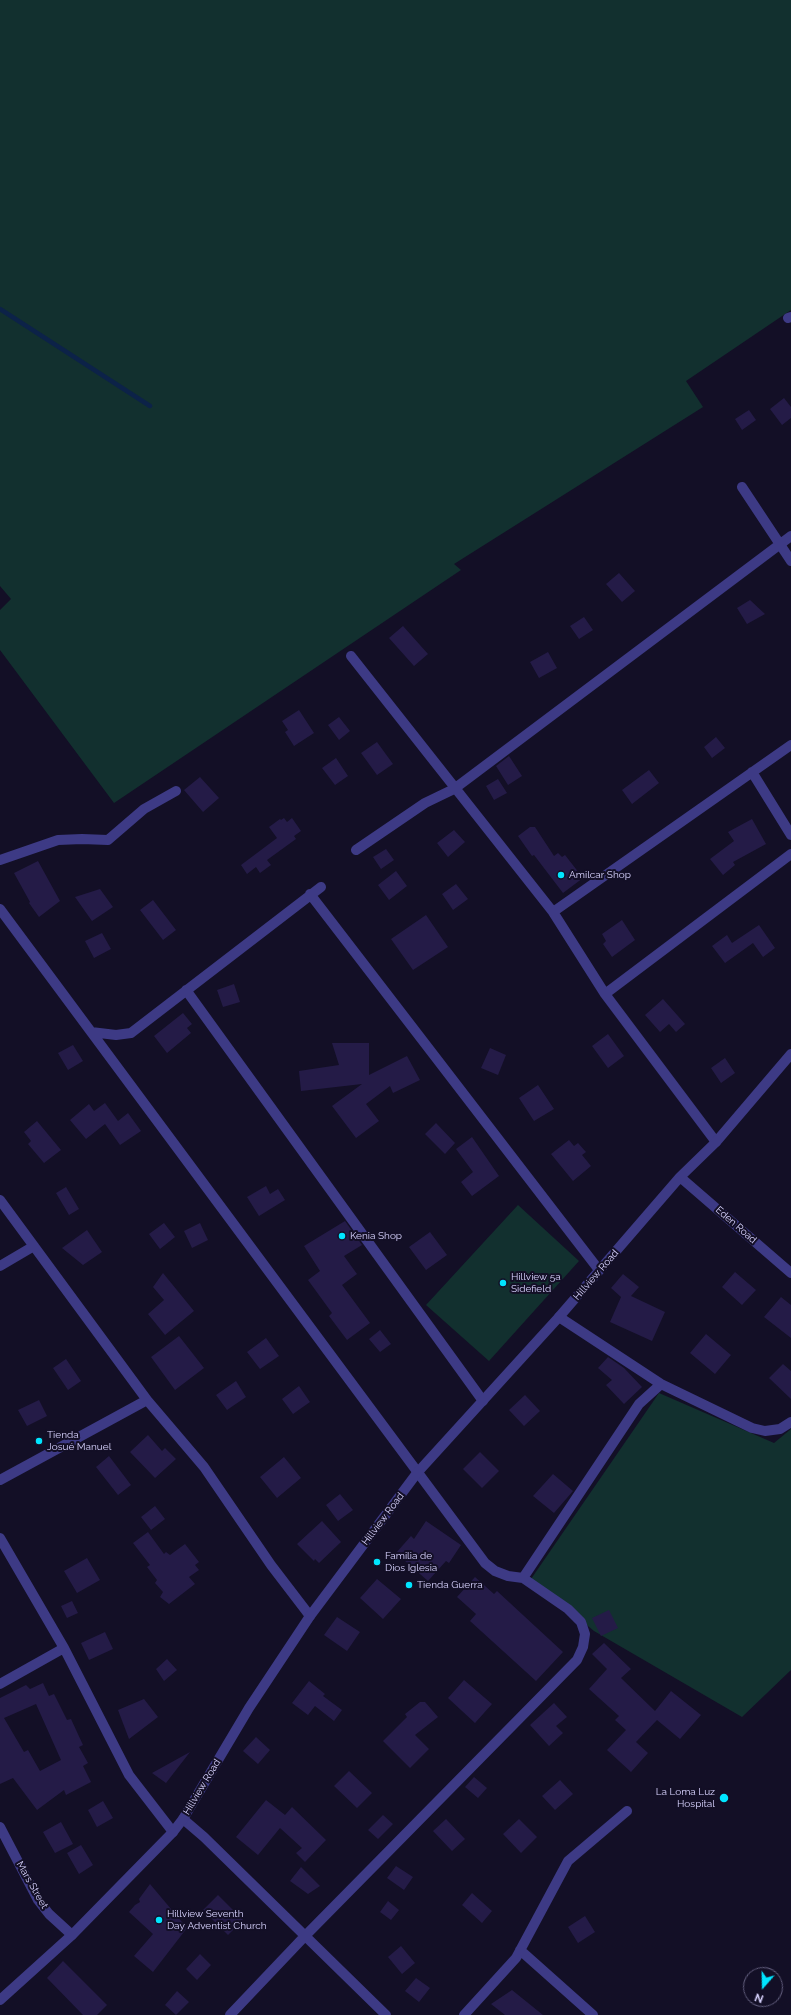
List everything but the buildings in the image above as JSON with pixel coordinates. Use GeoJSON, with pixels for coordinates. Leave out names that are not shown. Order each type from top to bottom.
{"type":"FeatureCollection","features":[{"type":"Feature","properties":{"kind":"street"},"geometry":{"type":"LineString","coordinates":[[742,487],[791,561]]}},
{"type":"Feature","properties":{"kind":"street"},"geometry":{"type":"LineString","coordinates":[[356,850],[425,803],[454,789],[791,536]]}},
{"type":"Feature","properties":{"kind":"street"},"geometry":{"type":"LineString","coordinates":[[351,656],[454,789],[553,912],[605,994],[716,1142]]}},
{"type":"Feature","properties":{"kind":"street"},"geometry":{"type":"LineString","coordinates":[[553,912],[791,745]]}},
{"type":"Feature","properties":{"kind":"street"},"geometry":{"type":"LineString","coordinates":[[752,772],[791,835]]}},
{"type":"Feature","properties":{"kind":"street"},"geometry":{"type":"LineString","coordinates":[[0,860],[58,840],[108,840],[144,809],[176,792]]}},
{"type":"Feature","properties":{"kind":"street"},"geometry":{"type":"LineString","coordinates":[[605,994],[791,854]]}},
{"type":"Feature","properties":{"kind":"street"},"geometry":{"type":"LineString","coordinates":[[91,1032],[131,1034],[321,887]]}},
{"type":"Feature","properties":{"kind":"street"},"geometry":{"type":"LineString","coordinates":[[310,894],[599,1270]]}},
{"type":"Feature","properties":{"kind":"street"},"geometry":{"type":"LineString","coordinates":[[0,909],[485,1563],[495,1571],[508,1576],[523,1578],[568,1609],[580,1622],[585,1634],[584,1648],[578,1660],[305,1936],[230,2015]]}},
{"type":"Feature","properties":{"kind":"street"},"geometry":{"type":"LineString","coordinates":[[186,990],[483,1401]]}},
{"type":"Feature","properties":{"kind":"street","name":"Hillview Road"},"geometry":{"type":"LineString","coordinates":[[0,2000],[72,1935],[173,1832],[183,1819],[249,1708],[310,1616],[417,1473],[559,1317],[680,1177],[716,1142],[791,1054]]}},
{"type":"Feature","properties":{"kind":"street","name":"Eden Road"},"geometry":{"type":"LineString","coordinates":[[680,1177],[791,1273]]}},
{"type":"Feature","properties":{"kind":"street"},"geometry":{"type":"LineString","coordinates":[[0,1200],[147,1400],[204,1467],[271,1565],[310,1616]]}},
{"type":"Feature","properties":{"kind":"street"},"geometry":{"type":"LineString","coordinates":[[0,1266],[34,1246]]}},
{"type":"Feature","properties":{"kind":"street"},"geometry":{"type":"LineString","coordinates":[[559,1317],[661,1384],[752,1428],[766,1431],[780,1429],[791,1422]]}},
{"type":"Feature","properties":{"kind":"street"},"geometry":{"type":"LineString","coordinates":[[523,1578],[639,1404],[661,1384]]}},
{"type":"Feature","properties":{"kind":"street"},"geometry":{"type":"LineString","coordinates":[[0,1480],[147,1400]]}},
{"type":"Feature","properties":{"kind":"street"},"geometry":{"type":"LineString","coordinates":[[0,1538],[64,1648],[129,1776],[173,1832]]}},
{"type":"Feature","properties":{"kind":"street"},"geometry":{"type":"LineString","coordinates":[[0,1684],[64,1648]]}},
{"type":"Feature","properties":{"kind":"street"},"geometry":{"type":"LineString","coordinates":[[464,2015],[510,1966],[568,1861],[627,1810]]}},
{"type":"Feature","properties":{"kind":"street"},"geometry":{"type":"LineString","coordinates":[[183,1819],[386,2015]]}},
{"type":"Feature","properties":{"kind":"street","name":"Mars Street"},"geometry":{"type":"LineString","coordinates":[[0,1827],[38,1900],[49,1914],[72,1935]]}},
{"type":"Feature","properties":{"kind":"street"},"geometry":{"type":"LineString","coordinates":[[520,1950],[592,2015]]}},
{"type":"Feature","properties":{"kind":"green space"},"geometry":{"type":"Polygon","coordinates":[[[0,0],[791,0],[791,310],[686,381],[703,407],[454,564],[461,570],[114,803],[0,650],[0,610],[11,599],[0,586],[0,0]]]}},
{"type":"Feature","properties":{"kind":"green space","name":"Hillview 5a Sidefield"},"geometry":{"type":"Polygon","coordinates":[[[518,1205],[579,1261],[489,1361],[426,1305],[518,1205]]]}},
{"type":"Feature","properties":{"kind":"green space"},"geometry":{"type":"Polygon","coordinates":[[[659,1393],[774,1443],[791,1429],[791,1670],[742,1717],[594,1631],[531,1579],[659,1393]]]}},
{"type":"Feature","properties":{"kind":"waterway"},"geometry":{"type":"LineString","coordinates":[[0,309],[150,406]]}},
{"type":"Feature","properties":{"kind":"place","name":"Amilcar Shop"},"geometry":{"type":"Point","coordinates":[561,875]}},
{"type":"Feature","properties":{"kind":"place","name":"Kenia Shop"},"geometry":{"type":"Point","coordinates":[342,1236]}},
{"type":"Feature","properties":{"kind":"place","name":"Hillview 5a Sidefield"},"geometry":{"type":"Point","coordinates":[503,1283]}},
{"type":"Feature","properties":{"kind":"place","name":"Tienda Josué Manuel"},"geometry":{"type":"Point","coordinates":[39,1441]}},
{"type":"Feature","properties":{"kind":"place","name":"Familia de Dios Iglesia"},"geometry":{"type":"Point","coordinates":[377,1562]}},
{"type":"Feature","properties":{"kind":"place","name":"Tienda Guerra"},"geometry":{"type":"Point","coordinates":[409,1585]}},
{"type":"Feature","properties":{"kind":"place","name":"La Loma Luz Hospital"},"geometry":{"type":"Point","coordinates":[724,1798]}},
{"type":"Feature","properties":{"kind":"place","name":"Hillview Seventh Day Adventist Church"},"geometry":{"type":"Point","coordinates":[159,1920]}}]}
